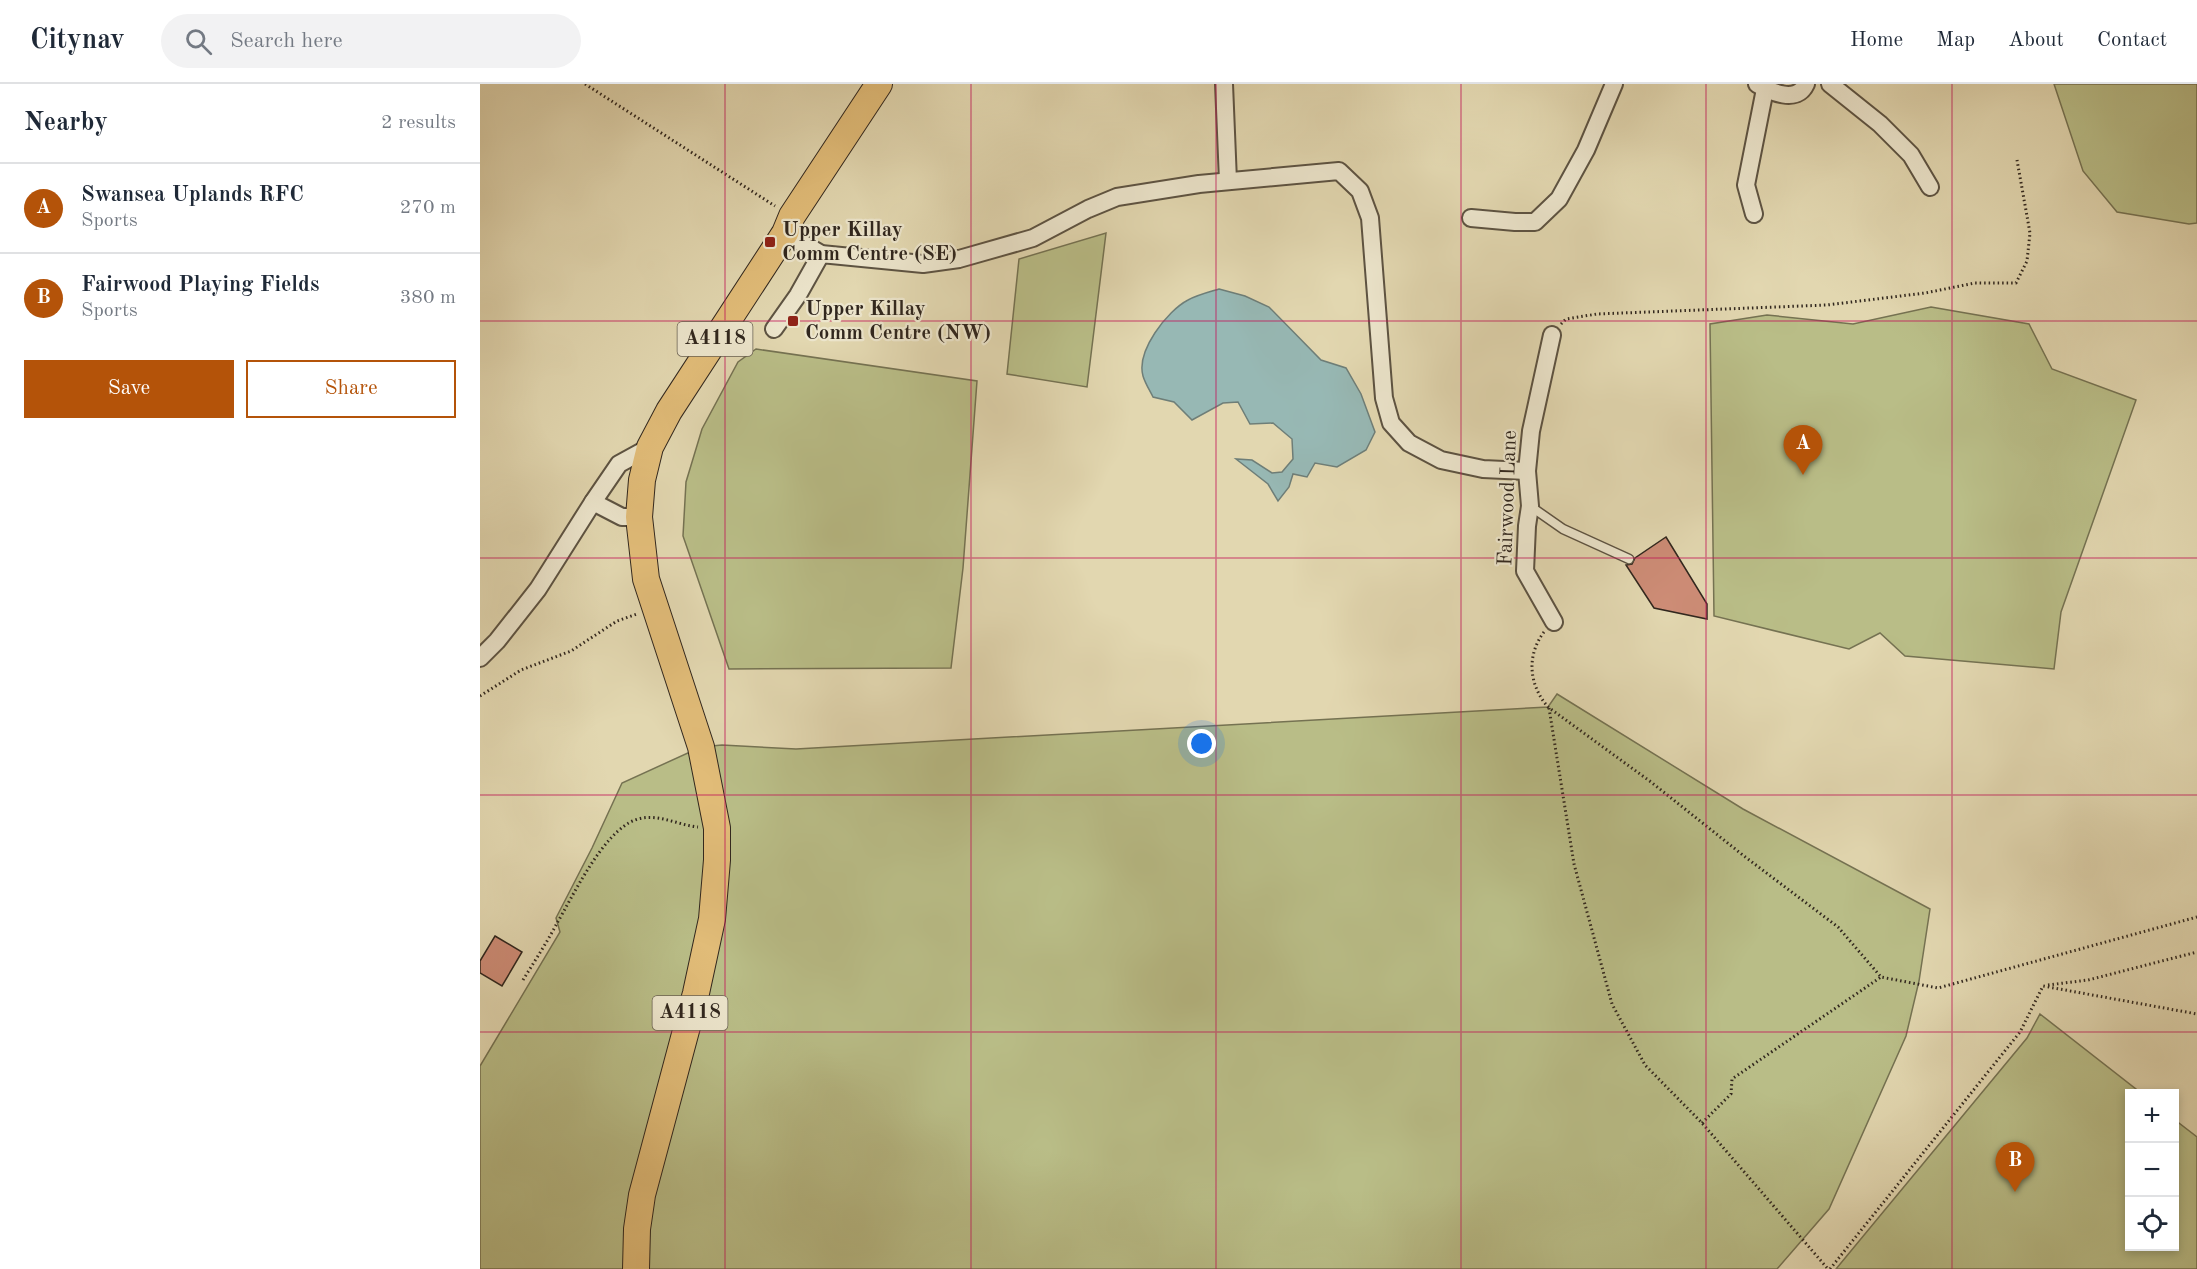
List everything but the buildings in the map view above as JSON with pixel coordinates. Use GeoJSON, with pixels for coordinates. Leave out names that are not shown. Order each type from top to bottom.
{"type":"FeatureCollection","features":[{"type":"Feature","properties":{"kind":"main road","name":"A4118"},"geometry":{"type":"LineString","coordinates":[[636,1269],[637,1229],[642,1195],[696,993],[712,919],[717,860],[717,828],[700,747],[646,579],[639,517],[642,480],[650,447],[669,411],[879,84]]}},
{"type":"Feature","properties":{"kind":"street"},"geometry":{"type":"LineString","coordinates":[[1224,84],[1228,181]]}},
{"type":"Feature","properties":{"kind":"street"},"geometry":{"type":"LineString","coordinates":[[1471,218],[1535,222],[1559,199],[1586,150],[1614,84]]}},
{"type":"Feature","properties":{"kind":"street"},"geometry":{"type":"LineString","coordinates":[[1755,214],[1746,185],[1761,87],[1784,96],[1796,94],[1806,84]]}},
{"type":"Feature","properties":{"kind":"street"},"geometry":{"type":"LineString","coordinates":[[1830,84],[1880,124],[1911,155],[1930,187]]}},
{"type":"Feature","properties":{"kind":"street"},"geometry":{"type":"LineString","coordinates":[[788,225],[821,254],[924,264],[959,259],[1033,238],[1088,209],[1117,197],[1228,181],[1338,171],[1360,191],[1370,218],[1384,398],[1391,423],[1410,443],[1441,460],[1483,469],[1527,471]]}},
{"type":"Feature","properties":{"kind":"street"},"geometry":{"type":"LineString","coordinates":[[774,329],[798,295],[821,254]]}},
{"type":"Feature","properties":{"kind":"street","name":"Fairwood Lane"},"geometry":{"type":"LineString","coordinates":[[1552,335],[1531,430],[1527,471],[1530,506],[1525,571],[1554,622]]}},
{"type":"Feature","properties":{"kind":"street"},"geometry":{"type":"LineString","coordinates":[[480,658],[497,641],[538,589],[619,464],[650,447]]}},
{"type":"Feature","properties":{"kind":"street"},"geometry":{"type":"LineString","coordinates":[[593,502],[622,518],[639,517]]}},
{"type":"Feature","properties":{"kind":"lane"},"geometry":{"type":"LineString","coordinates":[[1530,506],[1563,529],[1629,559]]}},
{"type":"Feature","properties":{"kind":"path"},"geometry":{"type":"LineString","coordinates":[[585,84],[788,225]]}},
{"type":"Feature","properties":{"kind":"path"},"geometry":{"type":"LineString","coordinates":[[1552,335],[1566,319],[1597,314],[1827,305],[1925,293],[1975,283],[2016,282],[2027,261],[2030,232],[2017,160]]}},
{"type":"Feature","properties":{"kind":"path"},"geometry":{"type":"LineString","coordinates":[[480,696],[521,669],[571,651],[617,621],[656,607]]}},
{"type":"Feature","properties":{"kind":"path"},"geometry":{"type":"LineString","coordinates":[[1554,622],[1537,643],[1532,665],[1537,694],[1548,706],[1651,782],[1838,927],[1881,977],[1938,988],[2197,917]]}},
{"type":"Feature","properties":{"kind":"path"},"geometry":{"type":"LineString","coordinates":[[1548,706],[1574,864],[1612,1004],[1645,1065],[1702,1123],[1829,1269],[2020,1032],[2043,986]]}},
{"type":"Feature","properties":{"kind":"path"},"geometry":{"type":"LineString","coordinates":[[523,980],[557,924],[577,885],[599,853],[622,828],[635,820],[649,817],[682,826],[717,828]]}},
{"type":"Feature","properties":{"kind":"path"},"geometry":{"type":"LineString","coordinates":[[2043,986],[2088,980],[2197,952]]}},
{"type":"Feature","properties":{"kind":"path"},"geometry":{"type":"LineString","coordinates":[[1702,1123],[1731,1094],[1732,1078],[1881,977]]}},
{"type":"Feature","properties":{"kind":"path"},"geometry":{"type":"LineString","coordinates":[[2043,986],[2197,1014]]}},
{"type":"Feature","properties":{"kind":"green space"},"geometry":{"type":"Polygon","coordinates":[[[2054,84],[2197,84],[2197,223],[2189,224],[2117,212],[2083,171],[2054,84]]]}},
{"type":"Feature","properties":{"kind":"green space"},"geometry":{"type":"Polygon","coordinates":[[[1106,233],[1087,387],[1007,374],[1019,259],[1106,233]]]}},
{"type":"Feature","properties":{"kind":"green space"},"geometry":{"type":"Polygon","coordinates":[[[1931,307],[2029,324],[2052,369],[2136,400],[2061,612],[2054,669],[1905,656],[1880,633],[1849,649],[1714,616],[1710,324],[1767,315],[1853,324],[1931,307]]]}},
{"type":"Feature","properties":{"kind":"green space"},"geometry":{"type":"Polygon","coordinates":[[[756,349],[977,381],[963,568],[951,668],[729,669],[683,536],[686,482],[702,429],[738,362],[756,349]]]}},
{"type":"Feature","properties":{"kind":"green space"},"geometry":{"type":"Polygon","coordinates":[[[1557,694],[1743,809],[1930,909],[1919,981],[1906,1036],[1829,1209],[1777,1269],[480,1269],[480,1066],[560,932],[556,918],[622,783],[701,747],[722,745],[796,749],[1548,707],[1557,694]]]}},
{"type":"Feature","properties":{"kind":"green space"},"geometry":{"type":"Polygon","coordinates":[[[2040,1014],[2136,1089],[2125,1089],[2125,1251],[2179,1251],[2179,1123],[2197,1137],[2197,1269],[1836,1269],[2027,1038],[2040,1014]]]}},
{"type":"Feature","properties":{"kind":"water"},"geometry":{"type":"Polygon","coordinates":[[[1219,289],[1245,296],[1269,307],[1321,360],[1346,368],[1361,394],[1375,432],[1366,450],[1337,467],[1315,463],[1307,477],[1293,474],[1289,487],[1278,501],[1268,484],[1236,459],[1252,460],[1272,473],[1282,472],[1293,459],[1292,439],[1273,423],[1250,424],[1238,402],[1223,403],[1192,420],[1174,402],[1153,397],[1143,376],[1144,355],[1163,322],[1188,300],[1219,289]]]}},
{"type":"Feature","properties":{"kind":"place","name":"Upper Killay Comm Centre (SE)"},"geometry":{"type":"Point","coordinates":[770,242]}},
{"type":"Feature","properties":{"kind":"place","name":"Upper Killay Comm Centre (NW)"},"geometry":{"type":"Point","coordinates":[793,321]}},
{"type":"Feature","properties":{"kind":"place","name":"Swansea Uplands RFC"},"geometry":{"type":"Point","coordinates":[1803,475]}},
{"type":"Feature","properties":{"kind":"place","name":"Fairwood Playing Fields"},"geometry":{"type":"Point","coordinates":[2015,1192]}}]}
